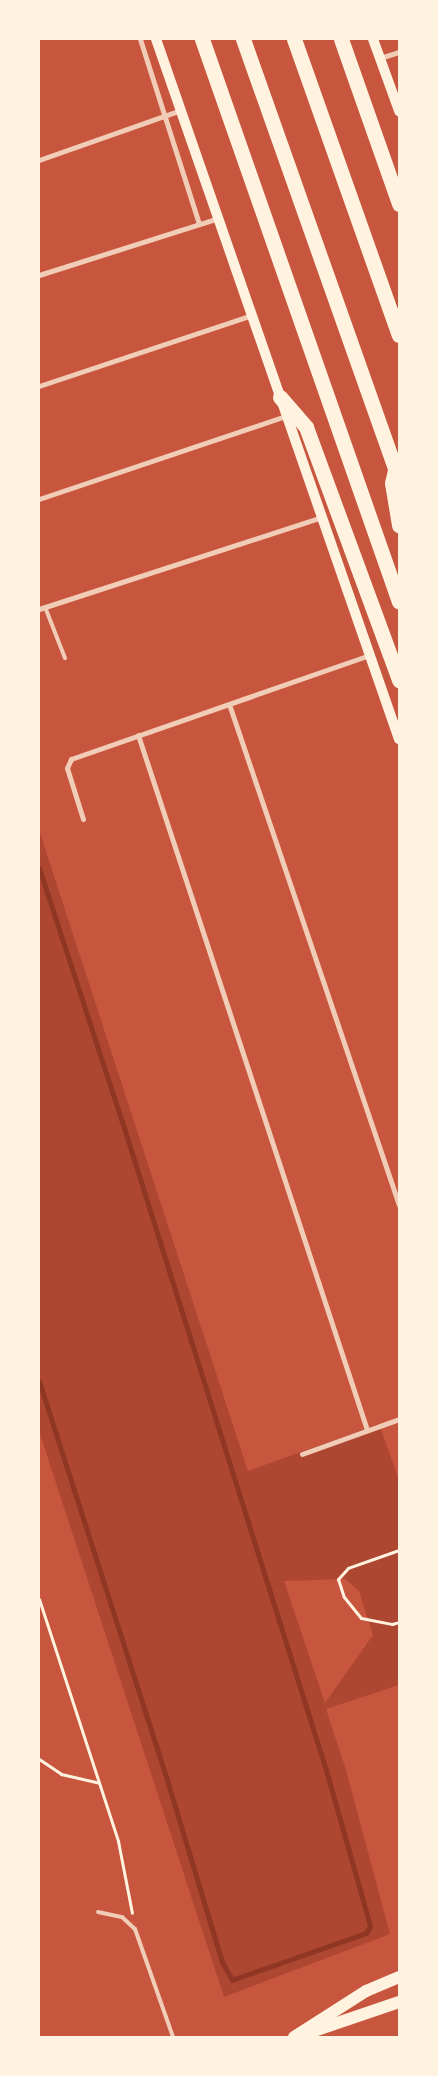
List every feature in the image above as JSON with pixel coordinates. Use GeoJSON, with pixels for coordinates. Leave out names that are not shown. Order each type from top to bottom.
{"type":"FeatureCollection","features":[{"type":"Feature","properties":{"kind":"highway"},"geometry":{"type":"LineString","coordinates":[[202,39],[399,602]]}},
{"type":"Feature","properties":{"kind":"highway"},"geometry":{"type":"LineString","coordinates":[[242,39],[397,474],[392,483],[399,525]]}},
{"type":"Feature","properties":{"kind":"highway"},"geometry":{"type":"LineString","coordinates":[[294,39],[399,335]]}},
{"type":"Feature","properties":{"kind":"highway"},"geometry":{"type":"LineString","coordinates":[[341,39],[399,204]]}},
{"type":"Feature","properties":{"kind":"highway"},"geometry":{"type":"LineString","coordinates":[[280,397],[306,427],[399,680]]}},
{"type":"Feature","properties":{"kind":"main road"},"geometry":{"type":"LineString","coordinates":[[373,39],[399,111]]}},
{"type":"Feature","properties":{"kind":"main road"},"geometry":{"type":"LineString","coordinates":[[157,41],[220,218],[286,416],[371,654],[399,739]]}},
{"type":"Feature","properties":{"kind":"main road"},"geometry":{"type":"LineString","coordinates":[[294,2037],[366,1991],[399,1977]]}},
{"type":"Feature","properties":{"kind":"main road"},"geometry":{"type":"LineString","coordinates":[[294,2037],[399,2002]]}},
{"type":"Feature","properties":{"kind":"street"},"geometry":{"type":"LineString","coordinates":[[140,39],[199,224]]}},
{"type":"Feature","properties":{"kind":"street"},"geometry":{"type":"LineString","coordinates":[[380,58],[399,52]]}},
{"type":"Feature","properties":{"kind":"street"},"geometry":{"type":"LineString","coordinates":[[39,160],[181,110]]}},
{"type":"Feature","properties":{"kind":"street"},"geometry":{"type":"LineString","coordinates":[[39,275],[220,218]]}},
{"type":"Feature","properties":{"kind":"street"},"geometry":{"type":"LineString","coordinates":[[39,386],[252,315]]}},
{"type":"Feature","properties":{"kind":"street"},"geometry":{"type":"LineString","coordinates":[[39,499],[286,416]]}},
{"type":"Feature","properties":{"kind":"street"},"geometry":{"type":"LineString","coordinates":[[39,609],[322,517]]}},
{"type":"Feature","properties":{"kind":"street"},"geometry":{"type":"LineString","coordinates":[[83,819],[68,762],[77,756],[371,654]]}},
{"type":"Feature","properties":{"kind":"street"},"geometry":{"type":"LineString","coordinates":[[228,704],[399,1205]]}},
{"type":"Feature","properties":{"kind":"street"},"geometry":{"type":"LineString","coordinates":[[138,735],[367,1430]]}},
{"type":"Feature","properties":{"kind":"street"},"geometry":{"type":"LineString","coordinates":[[302,1454],[399,1419]]}},
{"type":"Feature","properties":{"kind":"lane"},"geometry":{"type":"LineString","coordinates":[[45,607],[65,658]]}},
{"type":"Feature","properties":{"kind":"lane"},"geometry":{"type":"LineString","coordinates":[[98,1912],[122,1917],[135,1929],[172,2037]]}},
{"type":"Feature","properties":{"kind":"path"},"geometry":{"type":"LineString","coordinates":[[399,1550],[348,1568],[338,1579],[344,1597],[361,1618],[392,1624],[399,1622]]}},
{"type":"Feature","properties":{"kind":"path"},"geometry":{"type":"LineString","coordinates":[[39,1599],[118,1841],[135,1929]]}},
{"type":"Feature","properties":{"kind":"path"},"geometry":{"type":"LineString","coordinates":[[39,1759],[61,1774],[99,1783]]}},
{"type":"Feature","properties":{"kind":"shaded area"},"geometry":{"type":"Polygon","coordinates":[[[39,830],[248,1471],[379,1424],[399,1480],[399,1685],[326,1709],[346,1770],[390,1934],[224,1997],[39,1431],[39,830]],[[345,1579],[284,1581],[325,1703],[373,1635],[359,1591],[345,1579]]]}},
{"type":"Feature","properties":{"kind":"waterway"},"geometry":{"type":"LineString","coordinates":[[39,868],[125,1131],[326,1770],[370,1926],[366,1933],[232,1980],[222,1962],[169,1786],[39,1381]]}}]}
